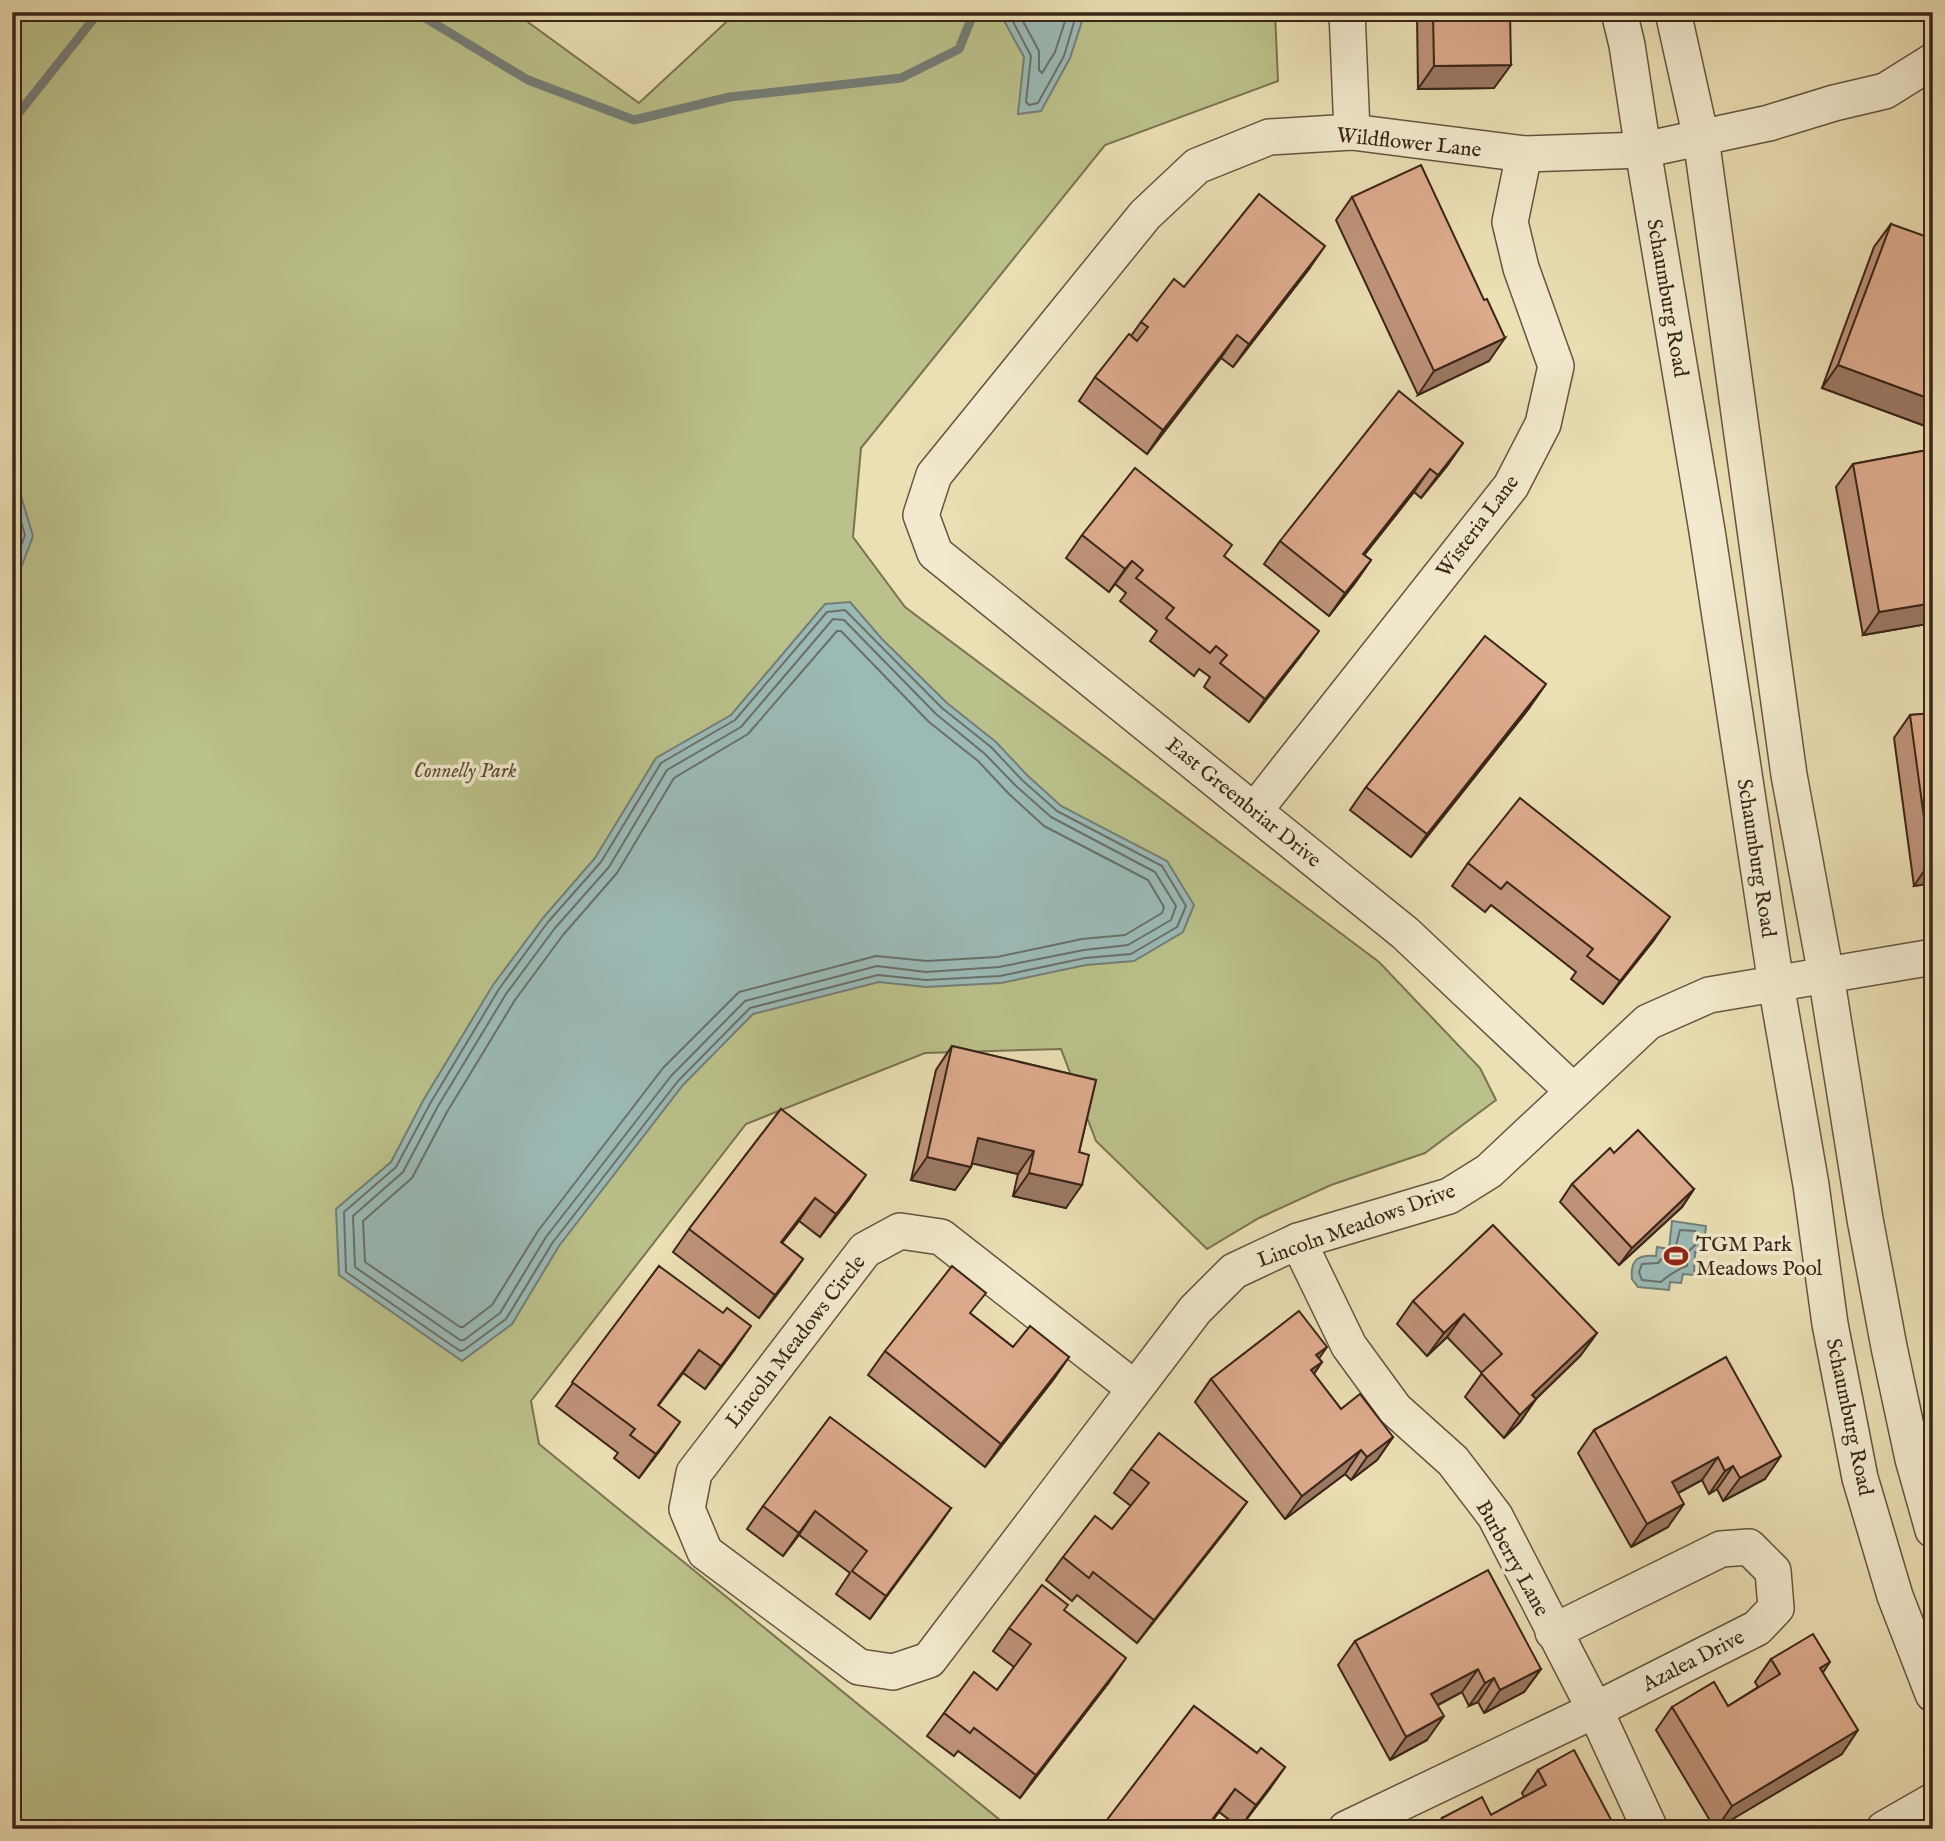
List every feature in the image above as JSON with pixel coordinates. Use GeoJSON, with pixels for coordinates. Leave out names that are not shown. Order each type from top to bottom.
{"type":"FeatureCollection","features":[{"type":"Feature","properties":{"kind":"street"},"geometry":{"type":"LineString","coordinates":[[1347,12],[1352,132]]}},
{"type":"Feature","properties":{"kind":"street","name":"Schaumburg Road"},"geometry":{"type":"LineString","coordinates":[[1619,12],[1628,45],[1707,531],[1776,984],[1811,1185],[1830,1324],[1860,1478],[1895,1596],[1933,1694]]}},
{"type":"Feature","properties":{"kind":"street"},"geometry":{"type":"LineString","coordinates":[[1673,12],[1701,138],[1789,775],[1889,1347],[1913,1459],[1933,1530]]}},
{"type":"Feature","properties":{"kind":"street","name":"Wildflower Lane"},"geometry":{"type":"LineString","coordinates":[[921,515],[934,475],[1145,215],[1197,166],[1269,137],[1352,132],[1524,154],[1643,150],[1769,123],[1885,91],[1933,61]]}},
{"type":"Feature","properties":{"kind":"street","name":"Wisteria Lane"},"geometry":{"type":"LineString","coordinates":[[1255,810],[1511,486],[1543,424],[1556,366],[1521,268],[1510,222],[1524,154]]}},
{"type":"Feature","properties":{"kind":"street","name":"East Greenbriar Drive"},"geometry":{"type":"LineString","coordinates":[[921,515],[935,553],[1405,933],[1573,1091]]}},
{"type":"Feature","properties":{"kind":"street","name":"Lincoln Meadows Drive"},"geometry":{"type":"LineString","coordinates":[[859,1667],[893,1672],[929,1660],[1195,1310],[1234,1270],[1298,1241],[1449,1196],[1489,1171],[1648,1022],[1709,995],[1933,957]]}},
{"type":"Feature","properties":{"kind":"street","name":"Lincoln Meadows Circle"},"geometry":{"type":"LineString","coordinates":[[859,1667],[705,1552],[687,1509],[694,1473],[865,1250],[900,1231],[942,1237],[1135,1388]]}},
{"type":"Feature","properties":{"kind":"street","name":"Burberry Lane"},"geometry":{"type":"LineString","coordinates":[[1298,1241],[1349,1346],[1395,1409],[1452,1461],[1495,1516],[1595,1710],[1650,1829]]}},
{"type":"Feature","properties":{"kind":"street","name":"Azalea Drive"},"geometry":{"type":"LineString","coordinates":[[1346,1829],[1595,1710],[1757,1628],[1776,1608],[1773,1571],[1749,1547],[1721,1549],[1553,1632]]}},
{"type":"Feature","properties":{"kind":"street"},"geometry":{"type":"LineString","coordinates":[[1884,1829],[1933,1801]]}},
{"type":"Feature","properties":{"kind":"green space","name":"Connelly Park"},"geometry":{"type":"Polygon","coordinates":[[[12,12],[514,12],[639,103],[737,12],[1275,12],[1278,81],[1105,145],[861,448],[853,537],[905,607],[1379,962],[1480,1068],[1496,1100],[1425,1153],[1331,1185],[1259,1218],[1207,1249],[1096,1141],[1061,1049],[925,1053],[746,1124],[531,1401],[539,1444],[1011,1829],[12,1829],[12,12]]]}},
{"type":"Feature","properties":{"kind":"water"},"geometry":{"type":"Polygon","coordinates":[[[970,12],[1085,12],[1070,58],[1041,111],[1018,114],[1024,57],[1002,17],[972,17],[970,12]]]}},
{"type":"Feature","properties":{"kind":"water"},"geometry":{"type":"Polygon","coordinates":[[[12,466],[33,536],[12,592],[12,466]]]}},
{"type":"Feature","properties":{"kind":"water"},"geometry":{"type":"Polygon","coordinates":[[[850,602],[882,639],[947,703],[996,742],[1061,806],[1167,861],[1194,905],[1183,932],[1134,961],[1086,965],[1001,983],[926,987],[879,982],[753,1014],[683,1085],[559,1246],[512,1324],[462,1361],[339,1275],[336,1209],[391,1162],[424,1099],[493,985],[543,918],[595,858],[656,758],[731,715],[825,604],[850,602]]]}},
{"type":"Feature","properties":{"kind":"water","name":"TGM Park Meadows Pool"},"geometry":{"type":"Polygon","coordinates":[[[1672,1221],[1706,1226],[1703,1253],[1695,1252],[1694,1275],[1683,1274],[1681,1283],[1670,1282],[1669,1290],[1638,1287],[1632,1279],[1634,1263],[1640,1257],[1656,1256],[1657,1247],[1669,1249],[1672,1221]]]}},
{"type":"Feature","properties":{"kind":"building"},"geometry":{"type":"Polygon","coordinates":[[[1433,12],[1510,12],[1511,65],[1434,66],[1433,12]]]}},
{"type":"Feature","properties":{"kind":"building"},"geometry":{"type":"Polygon","coordinates":[[[1421,165],[1484,300],[1487,299],[1505,338],[1434,371],[1352,197],[1421,165]]]}},
{"type":"Feature","properties":{"kind":"building"},"geometry":{"type":"Polygon","coordinates":[[[1259,194],[1325,246],[1249,344],[1237,335],[1163,430],[1095,377],[1129,334],[1137,341],[1148,327],[1141,322],[1174,279],[1184,287],[1259,194]]]}},
{"type":"Feature","properties":{"kind":"building"},"geometry":{"type":"Polygon","coordinates":[[[1891,224],[1933,239],[1933,400],[1838,365],[1891,224]]]}},
{"type":"Feature","properties":{"kind":"building"},"geometry":{"type":"Polygon","coordinates":[[[1399,391],[1463,443],[1438,475],[1430,469],[1363,554],[1371,560],[1345,593],[1280,541],[1399,391]]]}},
{"type":"Feature","properties":{"kind":"building"},"geometry":{"type":"Polygon","coordinates":[[[1933,449],[1933,603],[1879,612],[1853,464],[1933,449]]]}},
{"type":"Feature","properties":{"kind":"building"},"geometry":{"type":"Polygon","coordinates":[[[1135,468],[1232,545],[1224,556],[1319,631],[1265,699],[1220,663],[1227,655],[1216,646],[1210,653],[1166,618],[1174,608],[1136,578],[1143,570],[1132,561],[1125,569],[1082,535],[1135,468]]]}},
{"type":"Feature","properties":{"kind":"building"},"geometry":{"type":"Polygon","coordinates":[[[1485,636],[1546,684],[1427,834],[1366,787],[1485,636]]]}},
{"type":"Feature","properties":{"kind":"building"},"geometry":{"type":"Polygon","coordinates":[[[1933,713],[1933,862],[1930,862],[1910,715],[1933,713]]]}},
{"type":"Feature","properties":{"kind":"building"},"geometry":{"type":"Polygon","coordinates":[[[1520,798],[1670,917],[1620,981],[1587,956],[1593,949],[1507,882],[1501,889],[1468,863],[1520,798]]]}},
{"type":"Feature","properties":{"kind":"building"},"geometry":{"type":"Polygon","coordinates":[[[952,1046],[1096,1080],[1079,1152],[1089,1155],[1082,1185],[1029,1173],[1034,1151],[978,1138],[971,1167],[927,1157],[952,1046]]]}},
{"type":"Feature","properties":{"kind":"building"},"geometry":{"type":"Polygon","coordinates":[[[781,1109],[866,1175],[836,1214],[815,1198],[781,1242],[803,1259],[775,1295],[689,1229],[781,1109]]]}},
{"type":"Feature","properties":{"kind":"building"},"geometry":{"type":"Polygon","coordinates":[[[1638,1130],[1694,1189],[1632,1248],[1572,1184],[1610,1148],[1614,1153],[1638,1130]]]}},
{"type":"Feature","properties":{"kind":"building"},"geometry":{"type":"Polygon","coordinates":[[[1493,1225],[1597,1333],[1532,1395],[1536,1399],[1520,1415],[1481,1373],[1502,1354],[1464,1314],[1444,1333],[1413,1301],[1493,1225]]]}},
{"type":"Feature","properties":{"kind":"building"},"geometry":{"type":"Polygon","coordinates":[[[659,1266],[723,1313],[727,1308],[751,1326],[721,1366],[699,1350],[658,1405],[680,1422],[656,1454],[630,1435],[635,1429],[572,1382],[659,1266]]]}},
{"type":"Feature","properties":{"kind":"building"},"geometry":{"type":"Polygon","coordinates":[[[952,1266],[986,1293],[970,1313],[1013,1347],[1030,1326],[1069,1357],[1001,1444],[885,1351],[952,1266]]]}},
{"type":"Feature","properties":{"kind":"building"},"geometry":{"type":"Polygon","coordinates":[[[1299,1311],[1327,1347],[1316,1355],[1322,1362],[1311,1370],[1341,1409],[1360,1394],[1393,1437],[1367,1457],[1361,1450],[1302,1496],[1211,1379],[1299,1311]]]}},
{"type":"Feature","properties":{"kind":"building"},"geometry":{"type":"Polygon","coordinates":[[[1726,1357],[1781,1456],[1740,1478],[1733,1466],[1725,1471],[1718,1457],[1672,1482],[1684,1504],[1647,1524],[1594,1430],[1726,1357]]]}},
{"type":"Feature","properties":{"kind":"building"},"geometry":{"type":"Polygon","coordinates":[[[830,1417],[951,1508],[886,1596],[852,1571],[867,1551],[815,1511],[799,1533],[763,1506],[830,1417]]]}},
{"type":"Feature","properties":{"kind":"building"},"geometry":{"type":"Polygon","coordinates":[[[1159,1433],[1247,1502],[1154,1620],[1093,1572],[1089,1578],[1063,1557],[1095,1516],[1112,1529],[1149,1483],[1131,1469],[1159,1433]]]}},
{"type":"Feature","properties":{"kind":"building"},"geometry":{"type":"Polygon","coordinates":[[[1488,1570],[1541,1669],[1500,1690],[1494,1678],[1485,1683],[1478,1669],[1431,1694],[1444,1716],[1406,1737],[1355,1641],[1488,1570]]]}},
{"type":"Feature","properties":{"kind":"building"},"geometry":{"type":"Polygon","coordinates":[[[1042,1585],[1068,1605],[1064,1610],[1126,1658],[1036,1775],[974,1728],[970,1733],[944,1713],[974,1672],[997,1690],[1031,1644],[1009,1628],[1042,1585]]]}},
{"type":"Feature","properties":{"kind":"building"},"geometry":{"type":"Polygon","coordinates":[[[1813,1634],[1830,1662],[1820,1668],[1858,1730],[1732,1806],[1672,1707],[1714,1682],[1728,1706],[1780,1674],[1771,1659],[1813,1634]]]}},
{"type":"Feature","properties":{"kind":"building"},"geometry":{"type":"Polygon","coordinates":[[[1194,1706],[1257,1753],[1261,1748],[1285,1767],[1256,1805],[1235,1789],[1205,1829],[1108,1829],[1103,1825],[1194,1706]]]}},
{"type":"Feature","properties":{"kind":"building"},"geometry":{"type":"Polygon","coordinates":[[[1574,1750],[1616,1829],[1447,1829],[1442,1818],[1482,1797],[1491,1815],[1546,1785],[1538,1770],[1574,1750]]]}},
{"type":"Feature","properties":{"kind":"waterway"},"geometry":{"type":"LineString","coordinates":[[12,130],[14,119],[99,12]]}},
{"type":"Feature","properties":{"kind":"waterway"},"geometry":{"type":"LineString","coordinates":[[411,12],[528,80],[634,120],[730,97],[901,78],[959,49],[972,17]]}},
{"type":"Feature","properties":{"kind":"place","name":"TGM Park Meadows Pool"},"geometry":{"type":"Point","coordinates":[1676,1256]}}]}
